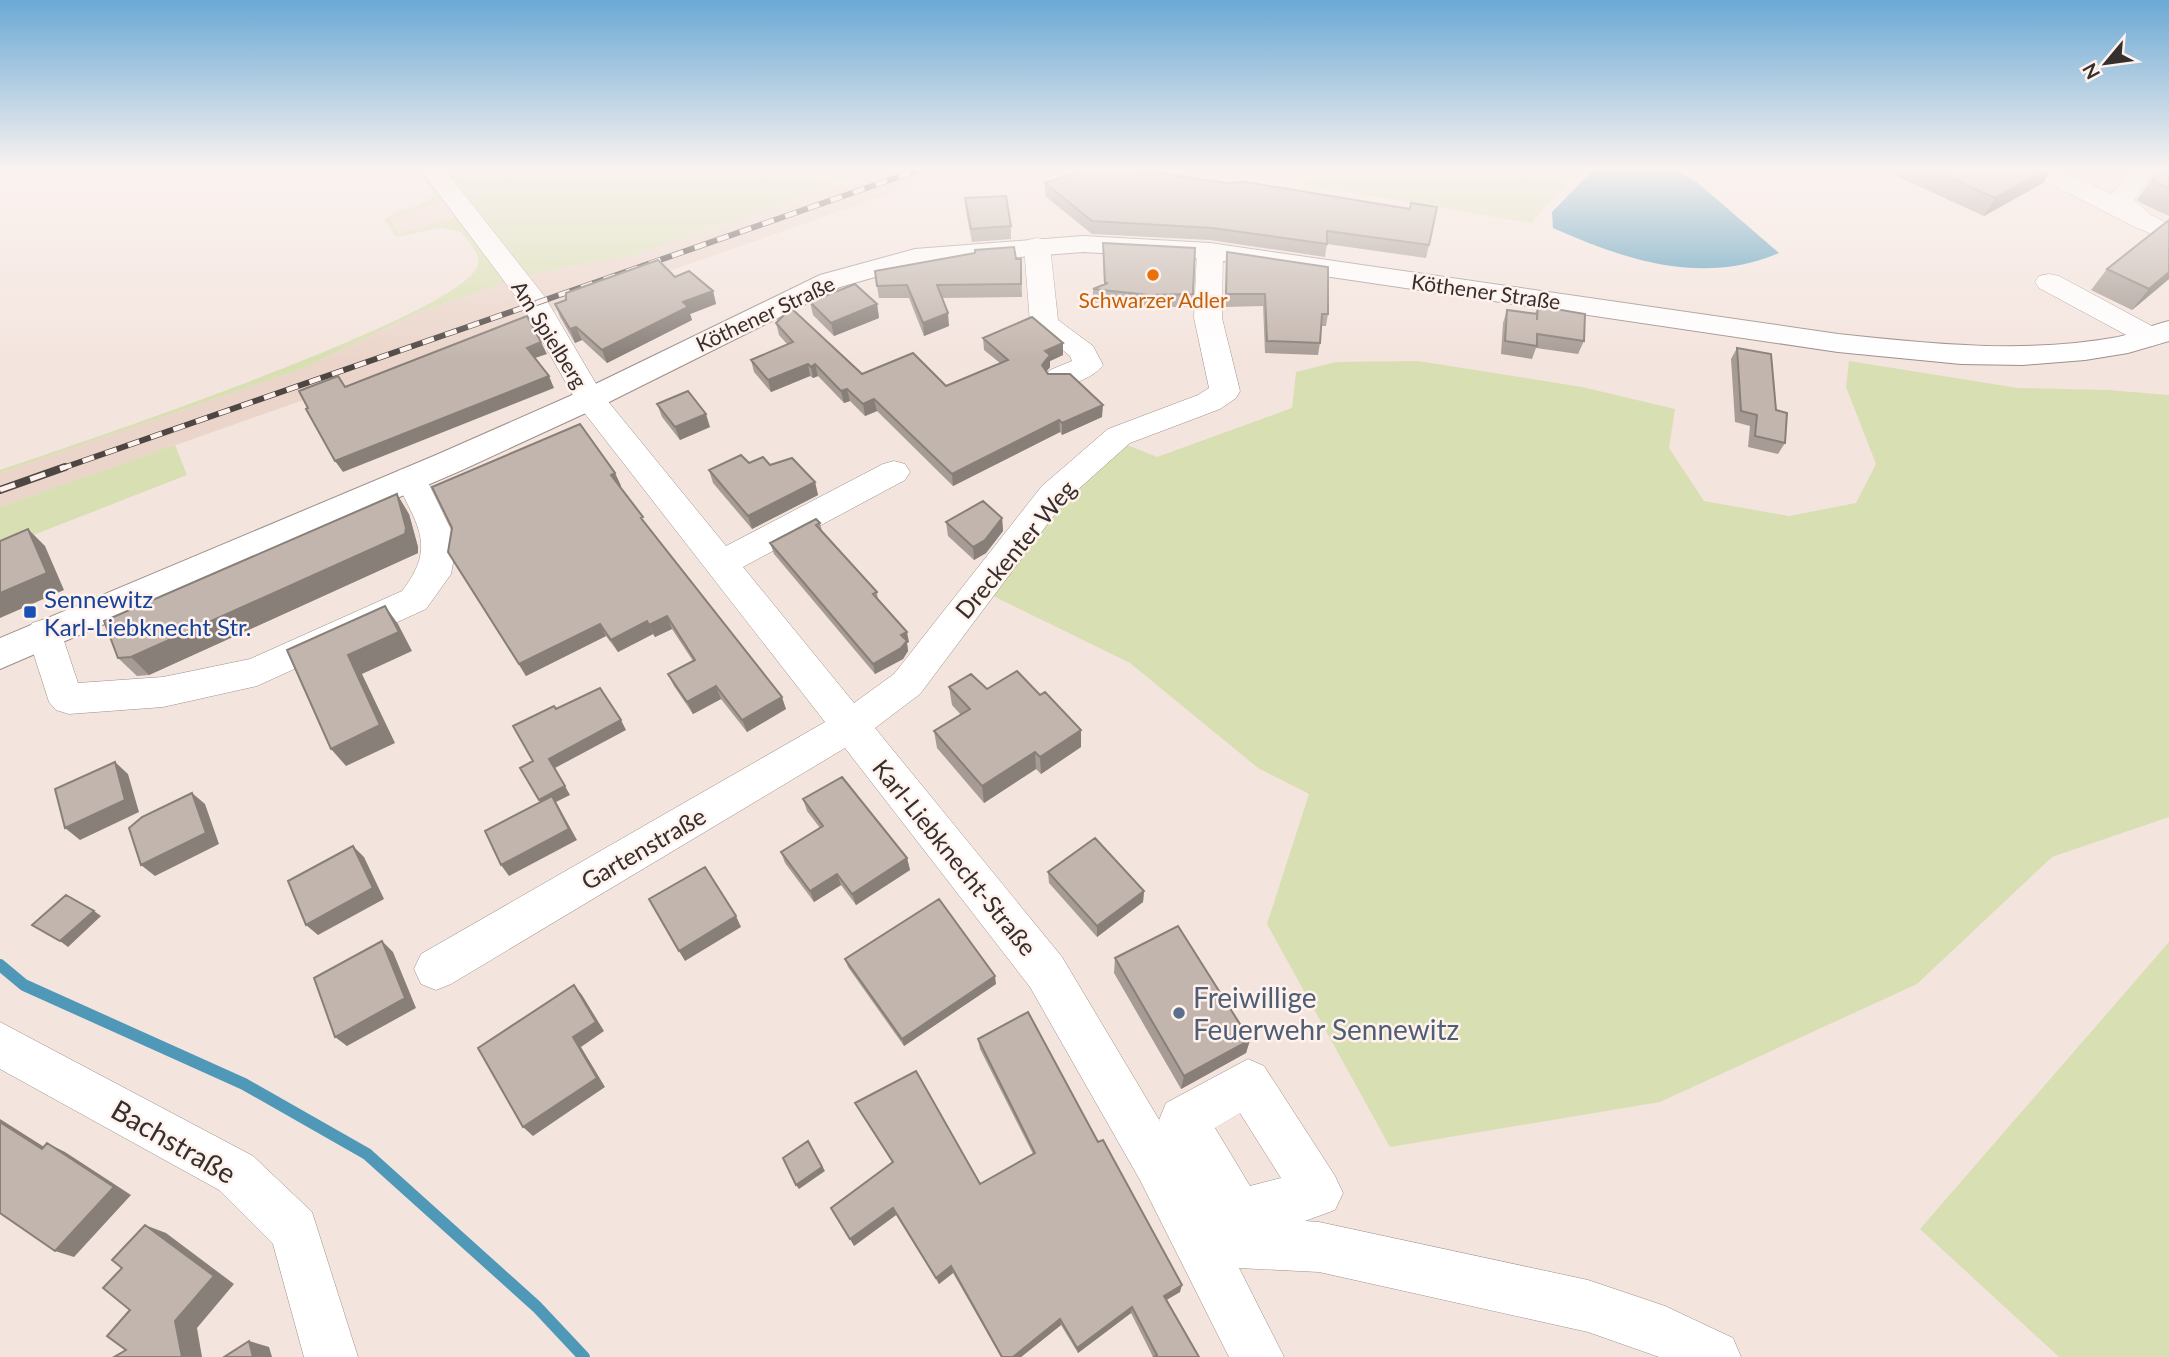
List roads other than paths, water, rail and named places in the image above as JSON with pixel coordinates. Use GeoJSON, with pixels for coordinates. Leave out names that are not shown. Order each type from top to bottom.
{"type":"FeatureCollection","features":[{"type":"Feature","properties":{"kind":"main road","name":"Köthener Straße"},"geometry":{"type":"LineString","coordinates":[[0,654],[590,399],[830,281],[915,257],[1037,246],[1123,245],[1210,251],[1838,343],[1925,353],[2023,356],[2114,347],[2160,333]]}},
{"type":"Feature","properties":{"kind":"street","name":"Am Spielberg"},"geometry":{"type":"LineString","coordinates":[[482,233],[535,303],[590,399]]}},
{"type":"Feature","properties":{"kind":"street"},"geometry":{"type":"LineString","coordinates":[[1037,246],[1044,323],[1083,352],[1087,365],[1060,377]]}},
{"type":"Feature","properties":{"kind":"street","name":"Dreckenter Weg"},"geometry":{"type":"LineString","coordinates":[[850,726],[907,684],[1053,494],[1119,436],[1209,402],[1225,391],[1208,318],[1210,251]]}},
{"type":"Feature","properties":{"kind":"street"},"geometry":{"type":"LineString","coordinates":[[2049,282],[2160,333]]}},
{"type":"Feature","properties":{"kind":"street","name":"Karl-Liebknecht-Straße"},"geometry":{"type":"LineString","coordinates":[[590,399],[1046,972],[1157,1163],[1257,1357]]}},
{"type":"Feature","properties":{"kind":"street"},"geometry":{"type":"LineString","coordinates":[[721,563],[894,472]]}},
{"type":"Feature","properties":{"kind":"street"},"geometry":{"type":"LineString","coordinates":[[45,633],[62,692],[69,699],[163,692],[257,672],[414,600],[434,574],[440,542],[411,478]]}},
{"type":"Feature","properties":{"kind":"street","name":"Gartenstraße"},"geometry":{"type":"LineString","coordinates":[[436,969],[850,726]]}},
{"type":"Feature","properties":{"kind":"street","name":"Bachstraße"},"geometry":{"type":"LineString","coordinates":[[0,1044],[236,1173],[294,1230],[331,1357]]}},
{"type":"Feature","properties":{"kind":"street"},"geometry":{"type":"LineString","coordinates":[[1157,1163],[1212,1168]]}},
{"type":"Feature","properties":{"kind":"street"},"geometry":{"type":"LineString","coordinates":[[1199,1241],[1319,1247],[1588,1306],[1665,1332],[1714,1357]]}},
{"type":"Feature","properties":{"kind":"water"},"geometry":{"type":"Polygon","coordinates":[[[1565,233],[1756,233],[1779,253],[1750,263],[1721,268],[1693,268],[1636,259],[1565,233]]]}},
{"type":"Feature","properties":{"kind":"waterway"},"geometry":{"type":"LineString","coordinates":[[0,965],[24,985],[244,1084],[367,1154],[537,1307],[584,1357]]}},
{"type":"Feature","properties":{"kind":"railway"},"geometry":{"type":"LineString","coordinates":[[60,469],[736,233]]}},
{"type":"Feature","properties":{"kind":"railway"},"geometry":{"type":"LineString","coordinates":[[0,490],[65,467]]}},
{"type":"Feature","properties":{"kind":"place","name":"Schwarzer Adler"},"geometry":{"type":"Point","coordinates":[1153,275]}},
{"type":"Feature","properties":{"kind":"place","name":"Sennewitz Karl-Liebknecht Str."},"geometry":{"type":"Point","coordinates":[30,612]}},
{"type":"Feature","properties":{"kind":"place","name":"Freiwillige Feuerwehr Sennewitz"},"geometry":{"type":"Point","coordinates":[1179,1013]}}]}
